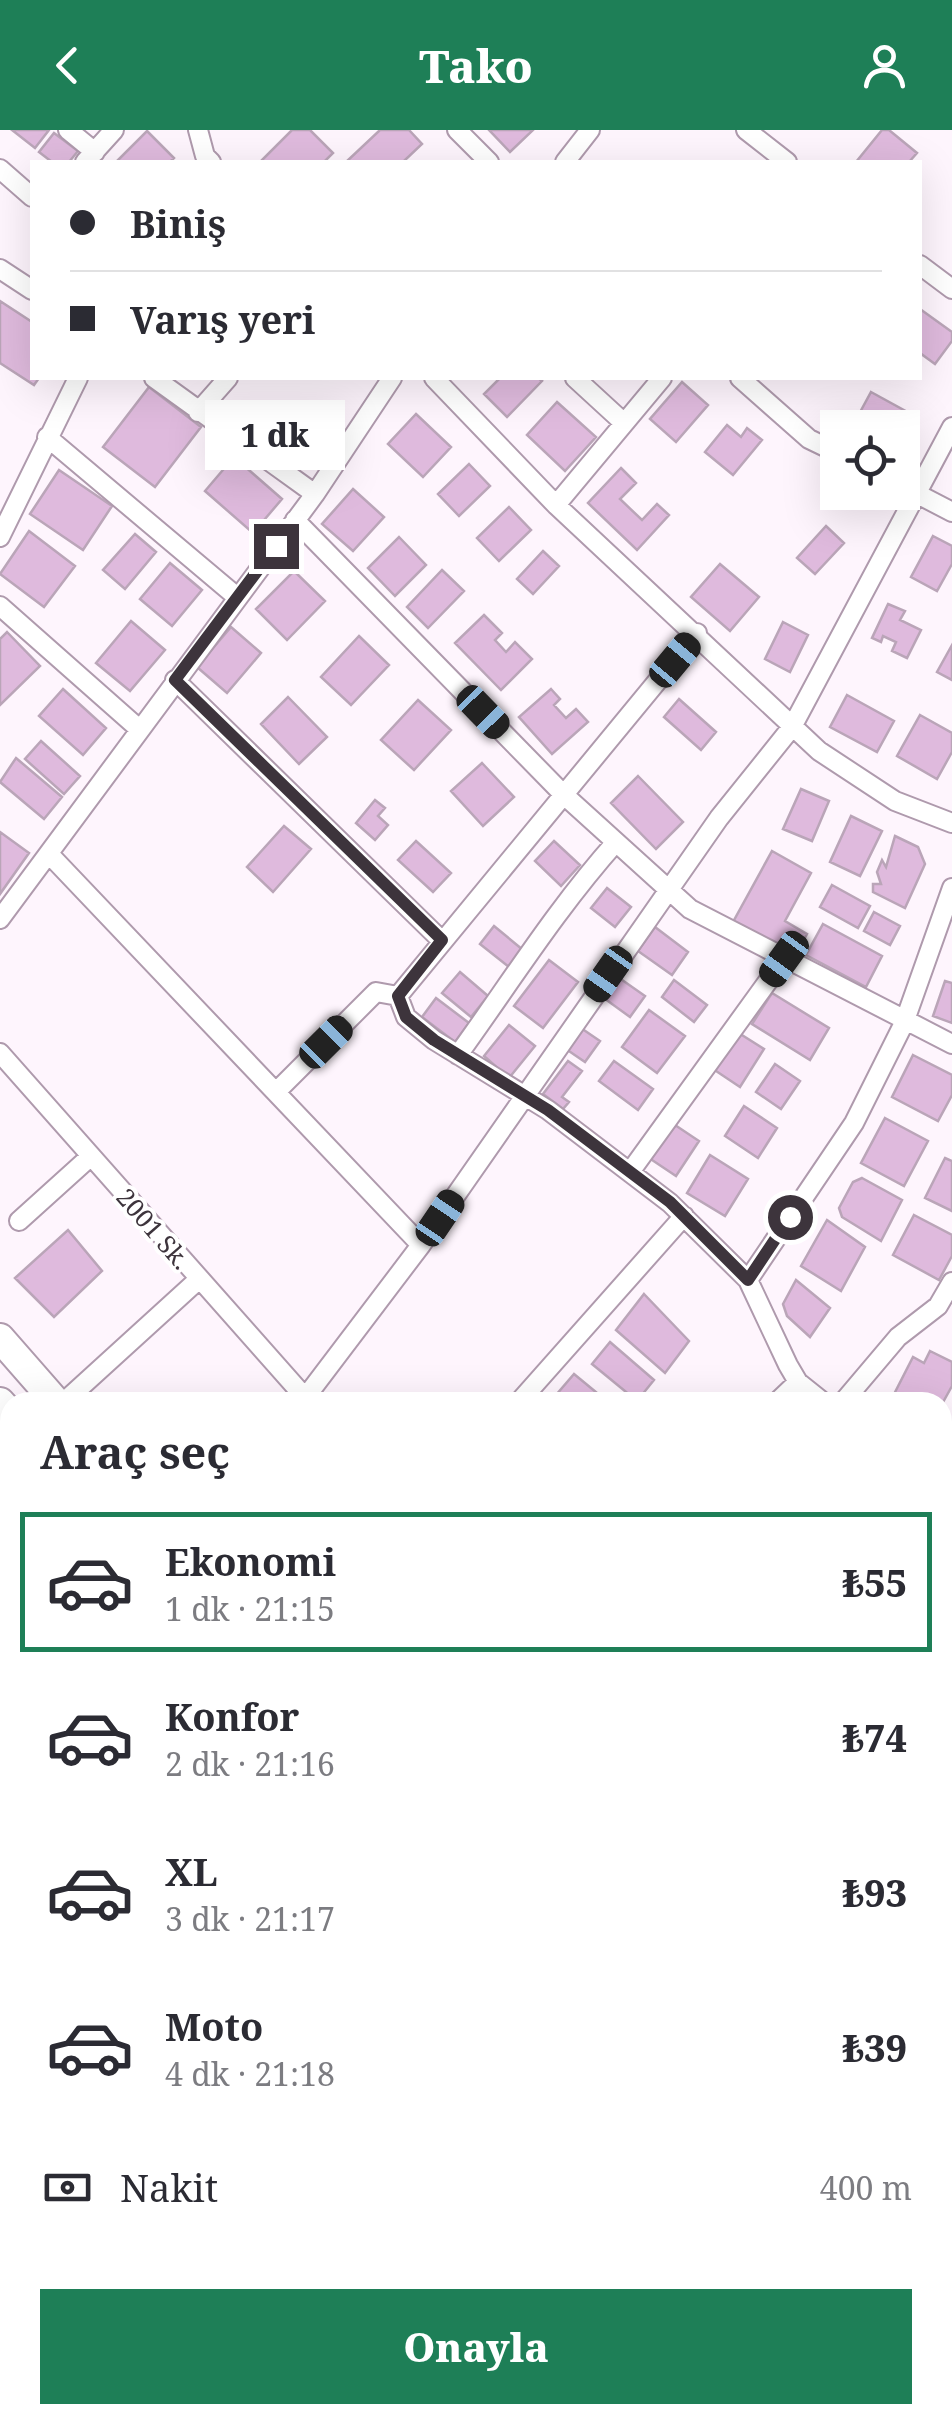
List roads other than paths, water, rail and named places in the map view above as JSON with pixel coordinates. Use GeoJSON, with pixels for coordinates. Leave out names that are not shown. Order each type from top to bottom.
{"type":"FeatureCollection","features":[{"type":"Feature","properties":{"kind":"highway"},"geometry":{"type":"LineString","coordinates":[[0,1338],[47,1392]]}},
{"type":"Feature","properties":{"kind":"street"},"geometry":{"type":"LineString","coordinates":[[68,130],[90,157],[114,130]]}},
{"type":"Feature","properties":{"kind":"street"},"geometry":{"type":"LineString","coordinates":[[457,130],[487,160]]}},
{"type":"Feature","properties":{"kind":"street"},"geometry":{"type":"LineString","coordinates":[[567,160],[590,130]]}},
{"type":"Feature","properties":{"kind":"street"},"geometry":{"type":"LineString","coordinates":[[746,130],[784,160]]}},
{"type":"Feature","properties":{"kind":"street"},"geometry":{"type":"LineString","coordinates":[[201,131],[206,160]]}},
{"type":"Feature","properties":{"kind":"street"},"geometry":{"type":"LineString","coordinates":[[0,169],[30,195]]}},
{"type":"Feature","properties":{"kind":"street"},"geometry":{"type":"LineString","coordinates":[[922,267],[952,290]]}},
{"type":"Feature","properties":{"kind":"street"},"geometry":{"type":"LineString","coordinates":[[0,268],[30,289]]}},
{"type":"Feature","properties":{"kind":"street"},"geometry":{"type":"LineString","coordinates":[[0,537],[7,502],[77,380]]}},
{"type":"Feature","properties":{"kind":"street"},"geometry":{"type":"LineString","coordinates":[[157,380],[315,494]]}},
{"type":"Feature","properties":{"kind":"street"},"geometry":{"type":"LineString","coordinates":[[198,412],[226,380]]}},
{"type":"Feature","properties":{"kind":"street"},"geometry":{"type":"LineString","coordinates":[[0,919],[315,494],[391,380]]}},
{"type":"Feature","properties":{"kind":"street"},"geometry":{"type":"LineString","coordinates":[[436,380],[556,505],[697,633],[792,727],[895,801],[952,823]]}},
{"type":"Feature","properties":{"kind":"street"},"geometry":{"type":"LineString","coordinates":[[577,380],[624,424]]}},
{"type":"Feature","properties":{"kind":"street"},"geometry":{"type":"LineString","coordinates":[[556,505],[660,380]]}},
{"type":"Feature","properties":{"kind":"street"},"geometry":{"type":"LineString","coordinates":[[742,380],[820,444]]}},
{"type":"Feature","properties":{"kind":"street"},"geometry":{"type":"LineString","coordinates":[[920,473],[952,427]]}},
{"type":"Feature","properties":{"kind":"street"},"geometry":{"type":"LineString","coordinates":[[47,437],[236,597]]}},
{"type":"Feature","properties":{"kind":"street"},"geometry":{"type":"LineString","coordinates":[[920,495],[952,512]]}},
{"type":"Feature","properties":{"kind":"street"},"geometry":{"type":"LineString","coordinates":[[313,1392],[421,1246],[668,890],[792,727],[899,510]]}},
{"type":"Feature","properties":{"kind":"street"},"geometry":{"type":"LineString","coordinates":[[295,520],[563,794],[690,909],[904,1023],[952,1044]]}},
{"type":"Feature","properties":{"kind":"street"},"geometry":{"type":"LineString","coordinates":[[0,606],[138,728]]}},
{"type":"Feature","properties":{"kind":"street"},"geometry":{"type":"LineString","coordinates":[[398,996],[697,633]]}},
{"type":"Feature","properties":{"kind":"street"},"geometry":{"type":"LineString","coordinates":[[175,680],[442,940]]}},
{"type":"Feature","properties":{"kind":"street"},"geometry":{"type":"LineString","coordinates":[[458,1055],[537,947],[565,900],[616,842]]}},
{"type":"Feature","properties":{"kind":"street"},"geometry":{"type":"LineString","coordinates":[[50,855],[421,1246]]}},
{"type":"Feature","properties":{"kind":"street"},"geometry":{"type":"LineString","coordinates":[[748,1280],[854,1123],[904,1023],[952,888]]}},
{"type":"Feature","properties":{"kind":"street"},"geometry":{"type":"LineString","coordinates":[[630,1172],[784,959]]}},
{"type":"Feature","properties":{"kind":"street"},"geometry":{"type":"LineString","coordinates":[[276,1092],[376,992],[398,996]]}},
{"type":"Feature","properties":{"kind":"street"},"geometry":{"type":"LineString","coordinates":[[398,996],[406,1017],[458,1055],[524,1095],[684,1216],[748,1280],[798,1382],[810,1392]]}},
{"type":"Feature","properties":{"kind":"street","name":"2001 Sk."},"geometry":{"type":"LineString","coordinates":[[0,1052],[298,1392]]}},
{"type":"Feature","properties":{"kind":"street"},"geometry":{"type":"LineString","coordinates":[[19,1221],[91,1156]]}},
{"type":"Feature","properties":{"kind":"street"},"geometry":{"type":"LineString","coordinates":[[528,1392],[684,1216]]}},
{"type":"Feature","properties":{"kind":"street"},"geometry":{"type":"LineString","coordinates":[[75,1392],[198,1280]]}},
{"type":"Feature","properties":{"kind":"street"},"geometry":{"type":"LineString","coordinates":[[851,1392],[898,1336],[938,1306],[952,1282]]}},
{"type":"Feature","properties":{"kind":"street"},"geometry":{"type":"LineString","coordinates":[[788,1392],[798,1382]]}}]}
